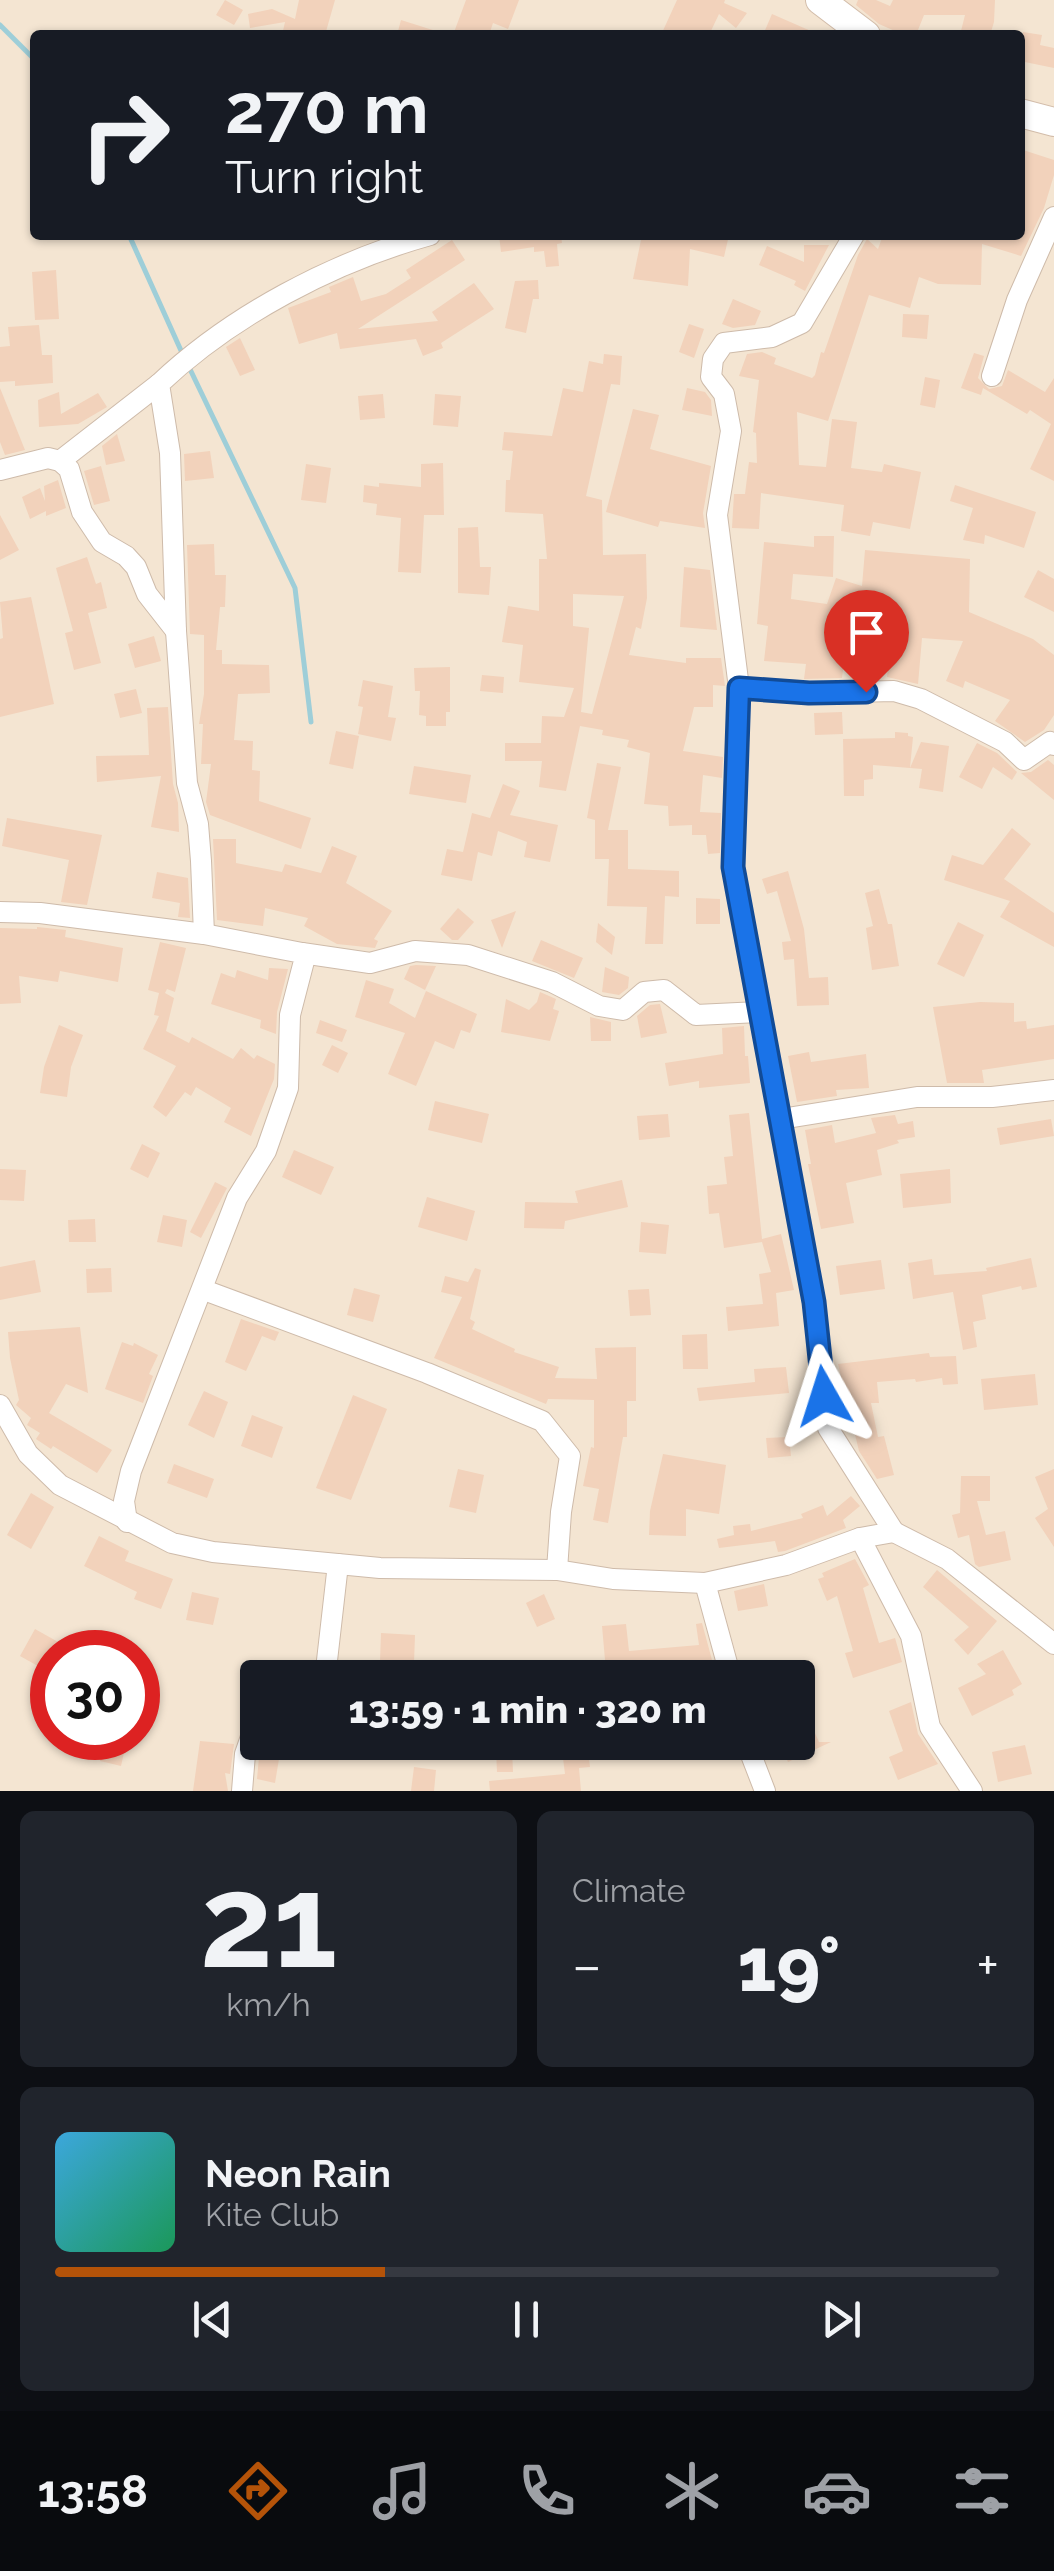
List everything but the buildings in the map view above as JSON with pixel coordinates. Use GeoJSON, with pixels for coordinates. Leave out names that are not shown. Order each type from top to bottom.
{"type":"FeatureCollection","features":[{"type":"Feature","properties":{"kind":"street"},"geometry":{"type":"LineString","coordinates":[[820,0],[852,17]]}},
{"type":"Feature","properties":{"kind":"street"},"geometry":{"type":"LineString","coordinates":[[1025,114],[1054,122]]}},
{"type":"Feature","properties":{"kind":"street"},"geometry":{"type":"LineString","coordinates":[[992,376],[1018,300],[1054,216]]}},
{"type":"Feature","properties":{"kind":"street"},"geometry":{"type":"LineString","coordinates":[[60,462],[174,370],[315,276],[412,240]]}},
{"type":"Feature","properties":{"kind":"street"},"geometry":{"type":"LineString","coordinates":[[851,240],[802,322],[772,337],[724,343],[714,358],[711,378],[724,394],[731,431],[717,515],[739,688],[733,867],[814,1302],[828,1428],[894,1532],[947,1558],[1054,1644]]}},
{"type":"Feature","properties":{"kind":"street"},"geometry":{"type":"LineString","coordinates":[[174,370],[170,453],[176,631],[186,783],[198,824],[202,861],[204,934]]}},
{"type":"Feature","properties":{"kind":"street"},"geometry":{"type":"LineString","coordinates":[[0,470],[48,458],[68,469],[82,512],[102,542],[126,556],[136,568],[147,594],[176,631]]}},
{"type":"Feature","properties":{"kind":"street"},"geometry":{"type":"LineString","coordinates":[[739,688],[809,693],[894,692],[920,699],[1005,742],[1024,760],[1050,742],[1054,746]]}},
{"type":"Feature","properties":{"kind":"street"},"geometry":{"type":"LineString","coordinates":[[0,912],[40,913],[204,934],[370,963],[415,951],[468,955],[552,982],[598,1006],[623,1010],[644,992],[664,990],[696,1015],[759,1012]]}},
{"type":"Feature","properties":{"kind":"street"},"geometry":{"type":"LineString","coordinates":[[127,1522],[124,1501],[132,1471],[237,1198],[266,1150],[288,1088],[290,1014],[304,961],[302,953]]}},
{"type":"Feature","properties":{"kind":"street"},"geometry":{"type":"LineString","coordinates":[[781,1119],[917,1097],[992,1098],[1054,1090]]}},
{"type":"Feature","properties":{"kind":"street"},"geometry":{"type":"LineString","coordinates":[[204,1290],[542,1420],[570,1456],[560,1512],[557,1570]]}},
{"type":"Feature","properties":{"kind":"street"},"geometry":{"type":"LineString","coordinates":[[0,1404],[28,1454],[60,1485],[172,1543],[213,1552],[380,1568],[557,1570],[613,1579],[705,1583],[786,1565],[860,1538],[894,1532]]}},
{"type":"Feature","properties":{"kind":"street"},"geometry":{"type":"LineString","coordinates":[[860,1538],[911,1636],[930,1728],[972,1791]]}},
{"type":"Feature","properties":{"kind":"street"},"geometry":{"type":"LineString","coordinates":[[327,1660],[338,1564]]}},
{"type":"Feature","properties":{"kind":"street"},"geometry":{"type":"LineString","coordinates":[[705,1583],[726,1660]]}},
{"type":"Feature","properties":{"kind":"street"},"geometry":{"type":"LineString","coordinates":[[242,1791],[245,1760]]}},
{"type":"Feature","properties":{"kind":"street"},"geometry":{"type":"LineString","coordinates":[[753,1760],[764,1791]]}},
{"type":"Feature","properties":{"kind":"shaded area"},"geometry":{"type":"Polygon","coordinates":[[[0,0],[1054,0],[1054,1791],[0,1791],[0,0]]]}},
{"type":"Feature","properties":{"kind":"waterway"},"geometry":{"type":"LineString","coordinates":[[0,25],[30,55]]}},
{"type":"Feature","properties":{"kind":"waterway"},"geometry":{"type":"LineString","coordinates":[[131,240],[183,355]]}},
{"type":"Feature","properties":{"kind":"waterway"},"geometry":{"type":"LineString","coordinates":[[188,365],[295,588],[311,722]]}},
{"type":"Feature","properties":{"kind":"route"},"geometry":{"type":"LineString","coordinates":[[824,1396],[814,1302],[733,867],[739,688],[866,692]]}}]}
